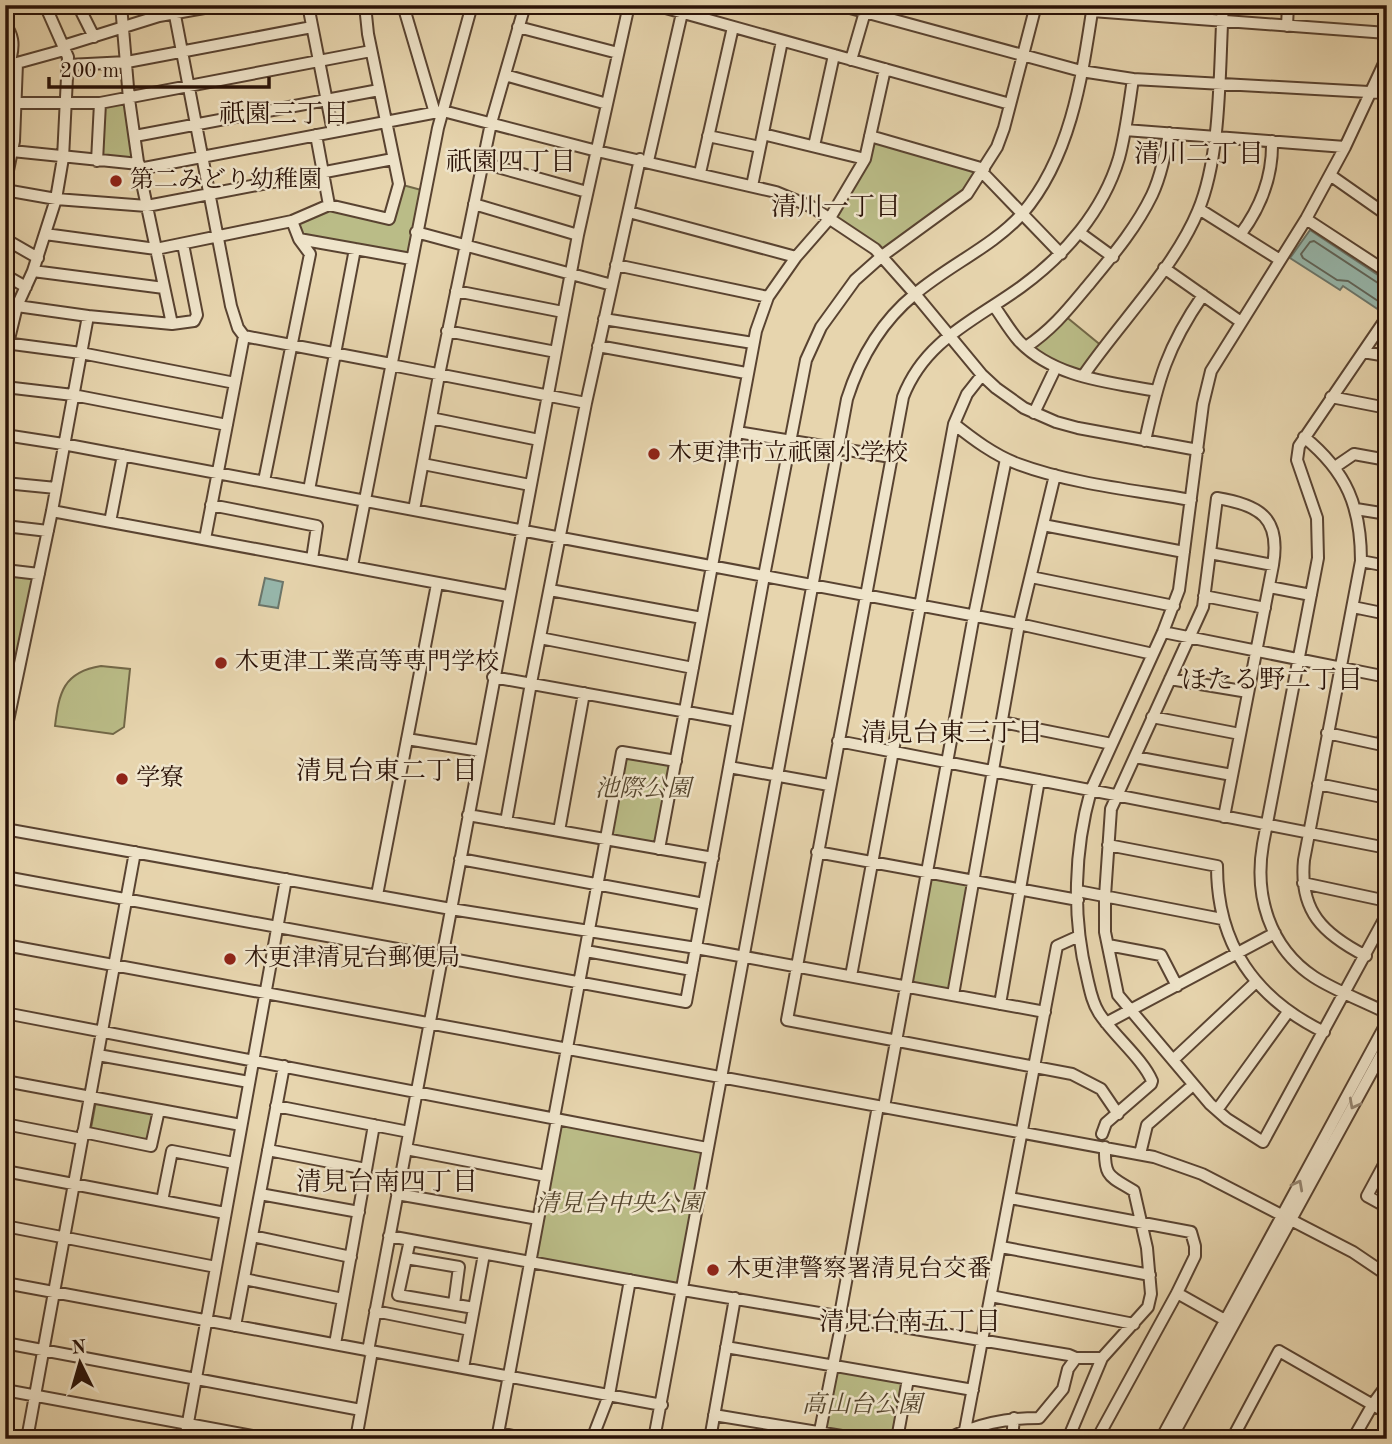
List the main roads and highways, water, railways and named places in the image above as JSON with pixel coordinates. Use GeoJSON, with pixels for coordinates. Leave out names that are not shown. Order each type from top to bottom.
{"type":"FeatureCollection","features":[{"type":"Feature","properties":{"kind":"water"},"geometry":{"type":"Polygon","coordinates":[[[1310,230],[1387,281],[1385,314],[1343,286],[1340,290],[1290,258],[1310,230]]]}},
{"type":"Feature","properties":{"kind":"water"},"geometry":{"type":"Polygon","coordinates":[[[265,578],[283,582],[278,608],[259,605],[265,578]]]}},
{"type":"Feature","properties":{"kind":"place","name":"第二みどり幼稚園"},"geometry":{"type":"Point","coordinates":[116,181]}},
{"type":"Feature","properties":{"kind":"place","name":"木更津市立祇園小学校"},"geometry":{"type":"Point","coordinates":[654,454]}},
{"type":"Feature","properties":{"kind":"place","name":"木更津工業高等専門学校"},"geometry":{"type":"Point","coordinates":[221,663]}},
{"type":"Feature","properties":{"kind":"place","name":"学寮"},"geometry":{"type":"Point","coordinates":[122,779]}},
{"type":"Feature","properties":{"kind":"place","name":"木更津清見台郵便局"},"geometry":{"type":"Point","coordinates":[230,959]}},
{"type":"Feature","properties":{"kind":"place","name":"木更津警察署清見台交番"},"geometry":{"type":"Point","coordinates":[713,1270]}},
{"type":"Feature","properties":{"kind":"district","name":"祇園三丁目"},"geometry":{"type":"Point","coordinates":[284,115]}},
{"type":"Feature","properties":{"kind":"district","name":"清川二丁目"},"geometry":{"type":"Point","coordinates":[1199,155]}},
{"type":"Feature","properties":{"kind":"district","name":"祇園四丁目"},"geometry":{"type":"Point","coordinates":[511,163]}},
{"type":"Feature","properties":{"kind":"district","name":"清川一丁目"},"geometry":{"type":"Point","coordinates":[836,208]}},
{"type":"Feature","properties":{"kind":"district","name":"ほたる野二丁目"},"geometry":{"type":"Point","coordinates":[1272,681]}},
{"type":"Feature","properties":{"kind":"district","name":"清見台東三丁目"},"geometry":{"type":"Point","coordinates":[952,734]}},
{"type":"Feature","properties":{"kind":"district","name":"清見台東二丁目"},"geometry":{"type":"Point","coordinates":[387,772]}},
{"type":"Feature","properties":{"kind":"district","name":"清見台南四丁目"},"geometry":{"type":"Point","coordinates":[387,1183]}},
{"type":"Feature","properties":{"kind":"district","name":"清見台南五丁目"},"geometry":{"type":"Point","coordinates":[910,1323]}},
{"type":"Feature","properties":{"kind":"park label","name":"池際公園"},"geometry":{"type":"Point","coordinates":[643,790]}},
{"type":"Feature","properties":{"kind":"park label","name":"清見台中央公園"},"geometry":{"type":"Point","coordinates":[619,1205]}},
{"type":"Feature","properties":{"kind":"park label","name":"高山台公園"},"geometry":{"type":"Point","coordinates":[862,1406]}}]}
